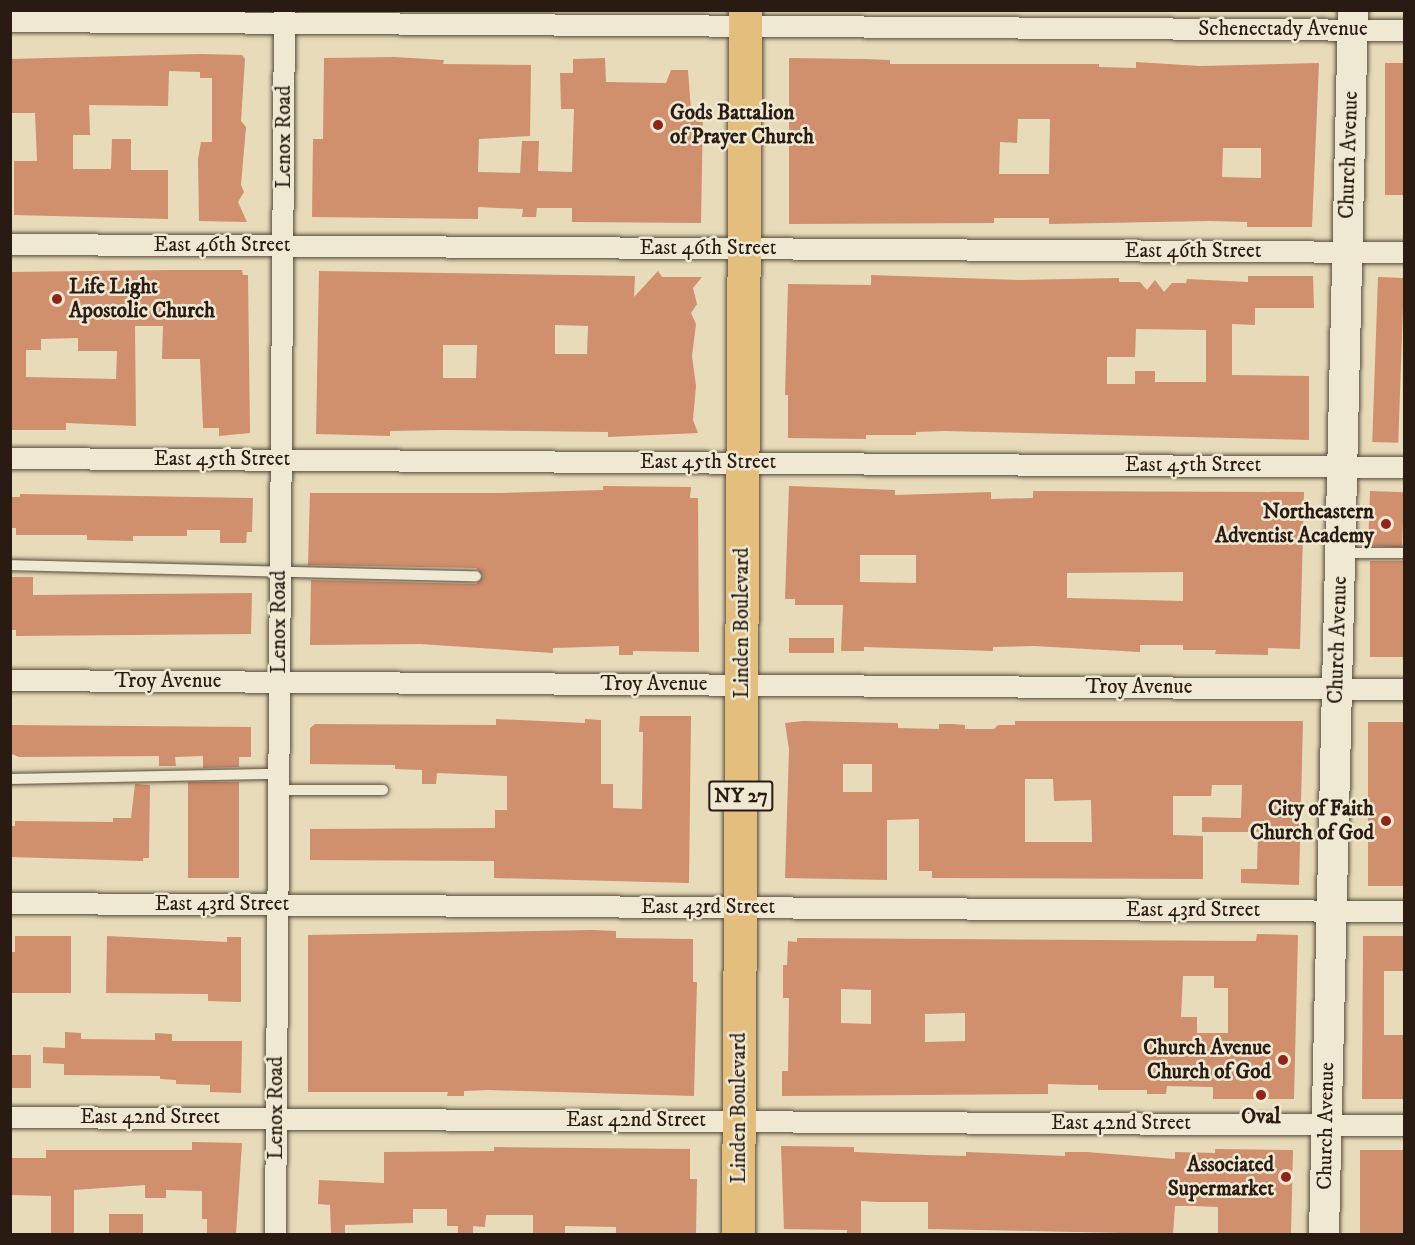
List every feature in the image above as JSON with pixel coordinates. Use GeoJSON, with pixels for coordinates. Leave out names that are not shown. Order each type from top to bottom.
{"type":"FeatureCollection","features":[{"type":"Feature","properties":{"kind":"highway","name":"Linden Boulevard"},"geometry":{"type":"LineString","coordinates":[[738,1234],[745,18]]}},
{"type":"Feature","properties":{"kind":"main road","name":"Church Avenue"},"geometry":{"type":"LineString","coordinates":[[1324,1234],[1353,20]]}},
{"type":"Feature","properties":{"kind":"street","name":"Schenectady Avenue"},"geometry":{"type":"LineString","coordinates":[[10,21],[284,17],[1353,20],[1404,30]]}},
{"type":"Feature","properties":{"kind":"street","name":"Lenox Road"},"geometry":{"type":"LineString","coordinates":[[275,1234],[284,17]]}},
{"type":"Feature","properties":{"kind":"street","name":"East 46th Street"},"geometry":{"type":"LineString","coordinates":[[10,244],[1404,252]]}},
{"type":"Feature","properties":{"kind":"street","name":"East 45th Street"},"geometry":{"type":"LineString","coordinates":[[10,458],[1404,467]]}},
{"type":"Feature","properties":{"kind":"street","name":"Troy Avenue"},"geometry":{"type":"LineString","coordinates":[[10,680],[1404,689]]}},
{"type":"Feature","properties":{"kind":"street","name":"East 43rd Street"},"geometry":{"type":"LineString","coordinates":[[10,903],[1404,911]]}},
{"type":"Feature","properties":{"kind":"street","name":"East 42nd Street"},"geometry":{"type":"LineString","coordinates":[[10,1117],[1404,1125]]}},
{"type":"Feature","properties":{"kind":"lane"},"geometry":{"type":"LineString","coordinates":[[1340,553],[1404,553]]}},
{"type":"Feature","properties":{"kind":"lane"},"geometry":{"type":"LineString","coordinates":[[10,565],[279,569],[307,574],[476,576]]}},
{"type":"Feature","properties":{"kind":"lane"},"geometry":{"type":"LineString","coordinates":[[10,779],[278,782],[383,790]]}},
{"type":"Feature","properties":{"kind":"building"},"geometry":{"type":"Polygon","coordinates":[[[242,55],[245,59],[241,121],[246,127],[241,185],[244,192],[238,202],[247,222],[199,221],[198,159],[201,142],[212,142],[212,78],[200,78],[200,72],[169,71],[168,106],[89,105],[90,135],[73,135],[73,169],[111,169],[112,139],[131,139],[131,170],[168,170],[168,219],[14,215],[14,161],[37,161],[35,113],[10,113],[10,59],[242,55]]]}},
{"type":"Feature","properties":{"kind":"building"},"geometry":{"type":"Polygon","coordinates":[[[394,57],[444,60],[443,64],[531,65],[530,136],[479,139],[478,172],[520,173],[522,141],[539,141],[538,171],[572,172],[574,109],[561,109],[560,73],[573,73],[573,59],[605,58],[606,82],[666,83],[671,70],[688,70],[691,111],[703,111],[701,223],[572,222],[572,208],[537,208],[536,217],[522,217],[523,209],[478,207],[478,219],[312,217],[313,139],[323,139],[324,58],[394,57]]]}},
{"type":"Feature","properties":{"kind":"building"},"geometry":{"type":"Polygon","coordinates":[[[789,58],[890,60],[890,64],[1099,64],[1099,67],[1136,68],[1136,62],[1200,66],[1319,63],[1312,227],[1247,227],[1247,222],[1210,221],[1049,224],[1049,218],[994,218],[994,223],[789,224],[789,58]],[[1018,119],[1017,143],[1000,142],[999,174],[1049,174],[1050,119],[1018,119]],[[1223,148],[1222,177],[1261,178],[1261,148],[1223,148]]]}},
{"type":"Feature","properties":{"kind":"building"},"geometry":{"type":"Polygon","coordinates":[[[1385,63],[1404,63],[1404,195],[1385,195],[1385,63]]]}},
{"type":"Feature","properties":{"kind":"building"},"geometry":{"type":"Polygon","coordinates":[[[242,270],[243,275],[248,275],[250,433],[219,436],[219,428],[203,428],[200,359],[162,359],[163,326],[135,326],[136,426],[66,423],[66,430],[10,430],[10,272],[242,270]],[[78,338],[41,339],[41,350],[26,350],[26,377],[116,379],[117,351],[78,351],[78,338]]]}},
{"type":"Feature","properties":{"kind":"building"},"geometry":{"type":"Polygon","coordinates":[[[319,271],[635,276],[634,297],[658,271],[662,277],[702,277],[693,288],[697,304],[691,313],[696,324],[692,356],[696,386],[693,420],[698,433],[608,437],[608,432],[445,430],[390,431],[390,436],[316,434],[319,271]],[[555,325],[555,354],[587,354],[588,326],[555,325]],[[443,345],[443,378],[476,378],[477,345],[443,345]]]}},
{"type":"Feature","properties":{"kind":"building"},"geometry":{"type":"Polygon","coordinates":[[[871,275],[1019,280],[1119,278],[1119,282],[1140,282],[1147,290],[1155,280],[1164,292],[1172,283],[1186,283],[1187,279],[1248,282],[1248,276],[1313,276],[1314,308],[1255,308],[1255,325],[1232,324],[1232,375],[1309,376],[1309,440],[944,431],[916,432],[916,435],[866,435],[866,439],[788,438],[788,395],[785,395],[788,284],[871,285],[871,275]],[[1136,329],[1135,357],[1107,357],[1107,384],[1135,384],[1135,371],[1155,371],[1155,382],[1206,382],[1206,330],[1136,329]]]}},
{"type":"Feature","properties":{"kind":"building"},"geometry":{"type":"Polygon","coordinates":[[[1378,277],[1404,278],[1398,443],[1372,442],[1378,277]]]}},
{"type":"Feature","properties":{"kind":"building"},"geometry":{"type":"Polygon","coordinates":[[[603,486],[691,487],[690,498],[698,498],[699,652],[633,651],[633,655],[619,655],[619,646],[553,648],[553,653],[420,644],[310,645],[311,580],[476,584],[483,576],[476,568],[308,565],[310,493],[500,493],[603,490],[603,486]]]}},
{"type":"Feature","properties":{"kind":"building"},"geometry":{"type":"Polygon","coordinates":[[[789,486],[895,490],[895,495],[991,492],[991,499],[1033,498],[1033,491],[1304,492],[1300,649],[1268,648],[1268,655],[1215,654],[1216,650],[1183,650],[1183,645],[1140,645],[1140,652],[1034,646],[993,647],[993,651],[864,647],[864,651],[841,651],[843,605],[795,605],[795,599],[785,599],[789,486]],[[860,555],[860,582],[916,583],[916,555],[860,555]],[[1183,572],[1067,573],[1067,598],[1183,601],[1183,572]]]}},
{"type":"Feature","properties":{"kind":"building","name":"Northeastern Adventist Academy"},"geometry":{"type":"Polygon","coordinates":[[[1370,491],[1404,492],[1402,547],[1368,546],[1370,491]]]}},
{"type":"Feature","properties":{"kind":"building"},"geometry":{"type":"Polygon","coordinates":[[[20,494],[253,498],[252,532],[247,532],[246,543],[220,543],[220,530],[187,530],[187,536],[133,536],[133,541],[87,540],[87,535],[16,535],[16,528],[10,528],[10,497],[20,497],[20,494]]]}},
{"type":"Feature","properties":{"kind":"building"},"geometry":{"type":"Polygon","coordinates":[[[1370,561],[1404,561],[1404,657],[1370,657],[1370,561]]]}},
{"type":"Feature","properties":{"kind":"building"},"geometry":{"type":"Polygon","coordinates":[[[10,577],[33,577],[33,595],[252,593],[251,634],[16,636],[16,630],[10,630],[10,577]]]}},
{"type":"Feature","properties":{"kind":"building"},"geometry":{"type":"Polygon","coordinates":[[[789,638],[834,638],[834,653],[789,653],[789,638]]]}},
{"type":"Feature","properties":{"kind":"building"},"geometry":{"type":"Polygon","coordinates":[[[640,716],[691,716],[689,883],[494,878],[494,861],[310,860],[310,829],[495,828],[495,810],[507,810],[507,776],[437,773],[436,784],[422,784],[422,770],[395,769],[395,765],[310,764],[310,728],[315,724],[496,725],[496,719],[585,723],[585,719],[601,720],[601,784],[613,784],[613,808],[642,809],[643,732],[639,732],[640,716]]]}},
{"type":"Feature","properties":{"kind":"building"},"geometry":{"type":"Polygon","coordinates":[[[803,721],[898,723],[898,728],[939,729],[939,724],[952,724],[965,725],[965,729],[994,729],[998,725],[1015,725],[1015,721],[1303,721],[1299,885],[1241,883],[1241,869],[1257,869],[1258,832],[1202,832],[1202,817],[1241,818],[1242,785],[1212,785],[1211,796],[1173,796],[1173,835],[1203,836],[1203,879],[932,878],[932,871],[919,871],[919,819],[887,820],[887,880],[785,878],[789,749],[785,723],[803,721]],[[843,764],[843,792],[872,792],[872,764],[843,764]],[[1025,779],[1025,842],[1092,842],[1091,800],[1054,801],[1053,779],[1025,779]]]}},
{"type":"Feature","properties":{"kind":"building","name":"City of Faith Church of God"},"geometry":{"type":"Polygon","coordinates":[[[1368,722],[1404,722],[1404,886],[1368,886],[1368,722]]]}},
{"type":"Feature","properties":{"kind":"building"},"geometry":{"type":"Polygon","coordinates":[[[10,725],[251,727],[251,757],[239,757],[239,767],[203,768],[203,756],[175,757],[176,766],[159,766],[159,756],[19,757],[10,753],[10,725]]]}},
{"type":"Feature","properties":{"kind":"building"},"geometry":{"type":"Polygon","coordinates":[[[188,782],[239,782],[239,878],[188,878],[188,782]]]}},
{"type":"Feature","properties":{"kind":"building"},"geometry":{"type":"Polygon","coordinates":[[[135,784],[150,785],[149,858],[143,858],[143,861],[10,857],[10,826],[15,826],[15,821],[113,822],[113,818],[131,818],[135,784]]]}},
{"type":"Feature","properties":{"kind":"building"},"geometry":{"type":"Polygon","coordinates":[[[616,931],[616,938],[693,939],[693,982],[697,982],[694,1096],[488,1090],[464,1091],[464,1096],[447,1096],[448,1092],[308,1092],[308,935],[616,931]]]}},
{"type":"Feature","properties":{"kind":"building"},"geometry":{"type":"Polygon","coordinates":[[[1257,934],[1298,935],[1294,1099],[1213,1099],[1213,1087],[1167,1086],[1166,1094],[1147,1094],[1147,1090],[1098,1090],[1098,1085],[1048,1084],[1048,1094],[782,1096],[782,1071],[788,1071],[789,998],[783,998],[783,965],[787,965],[788,941],[797,942],[797,938],[1256,941],[1257,934]],[[1183,976],[1181,1017],[1197,1017],[1197,1033],[1228,1033],[1228,988],[1214,988],[1214,976],[1183,976]],[[841,989],[841,1023],[871,1024],[871,990],[841,989]],[[965,1013],[925,1014],[925,1042],[965,1041],[965,1013]]]}},
{"type":"Feature","properties":{"kind":"building"},"geometry":{"type":"Polygon","coordinates":[[[15,936],[71,936],[71,993],[10,993],[10,952],[15,952],[15,936]]]}},
{"type":"Feature","properties":{"kind":"building"},"geometry":{"type":"Polygon","coordinates":[[[107,936],[227,942],[227,937],[241,937],[241,1002],[208,1001],[208,994],[106,993],[107,936]]]}},
{"type":"Feature","properties":{"kind":"building"},"geometry":{"type":"Polygon","coordinates":[[[1363,936],[1404,936],[1404,971],[1384,971],[1384,1035],[1404,1035],[1404,1099],[1362,1099],[1363,936]]]}},
{"type":"Feature","properties":{"kind":"building"},"geometry":{"type":"Polygon","coordinates":[[[65,1032],[81,1033],[81,1039],[155,1040],[155,1033],[172,1034],[172,1041],[242,1041],[241,1093],[210,1092],[210,1085],[176,1084],[176,1080],[160,1079],[160,1076],[64,1075],[64,1064],[43,1063],[43,1047],[65,1048],[65,1032]]]}},
{"type":"Feature","properties":{"kind":"building"},"geometry":{"type":"Polygon","coordinates":[[[10,1055],[31,1055],[31,1088],[10,1088],[10,1055]]]}},
{"type":"Feature","properties":{"kind":"building"},"geometry":{"type":"Polygon","coordinates":[[[192,1142],[242,1143],[236,1234],[207,1234],[207,1219],[202,1219],[202,1191],[166,1190],[166,1198],[145,1198],[145,1185],[74,1190],[74,1234],[51,1234],[51,1196],[10,1195],[10,1158],[46,1158],[46,1150],[192,1150],[192,1142]]]}},
{"type":"Feature","properties":{"kind":"building"},"geometry":{"type":"Polygon","coordinates":[[[781,1146],[854,1147],[854,1152],[926,1155],[966,1156],[966,1152],[1065,1156],[1065,1152],[1086,1152],[1175,1159],[1175,1152],[1215,1153],[1215,1149],[1293,1150],[1291,1234],[1218,1234],[1218,1207],[1193,1206],[1175,1206],[1173,1234],[928,1229],[928,1202],[861,1201],[861,1234],[847,1234],[847,1230],[784,1229],[781,1146]]]}},
{"type":"Feature","properties":{"kind":"building"},"geometry":{"type":"Polygon","coordinates":[[[494,1147],[690,1149],[690,1179],[697,1179],[696,1234],[616,1234],[616,1227],[565,1226],[565,1234],[533,1234],[533,1215],[486,1215],[485,1227],[473,1226],[473,1234],[458,1234],[458,1226],[447,1226],[447,1209],[413,1209],[413,1223],[345,1225],[345,1234],[331,1234],[330,1205],[318,1204],[319,1180],[384,1183],[384,1152],[494,1151],[494,1147]]]}},
{"type":"Feature","properties":{"kind":"building"},"geometry":{"type":"Polygon","coordinates":[[[1360,1150],[1404,1150],[1404,1234],[1360,1234],[1360,1150]]]}},
{"type":"Feature","properties":{"kind":"building"},"geometry":{"type":"Polygon","coordinates":[[[109,1214],[143,1214],[143,1234],[109,1234],[109,1214]]]}},
{"type":"Feature","properties":{"kind":"place","name":"Gods Battalion of Prayer Church"},"geometry":{"type":"Point","coordinates":[658,125]}},
{"type":"Feature","properties":{"kind":"place","name":"Life Light Apostolic Church"},"geometry":{"type":"Point","coordinates":[57,299]}},
{"type":"Feature","properties":{"kind":"place","name":"Northeastern Adventist Academy"},"geometry":{"type":"Point","coordinates":[1386,524]}},
{"type":"Feature","properties":{"kind":"place","name":"City of Faith Church of God"},"geometry":{"type":"Point","coordinates":[1386,821]}},
{"type":"Feature","properties":{"kind":"place","name":"Church Avenue Church of God"},"geometry":{"type":"Point","coordinates":[1283,1060]}},
{"type":"Feature","properties":{"kind":"place","name":"Oval"},"geometry":{"type":"Point","coordinates":[1261,1095]}},
{"type":"Feature","properties":{"kind":"place","name":"Associated Supermarket"},"geometry":{"type":"Point","coordinates":[1286,1177]}}]}
